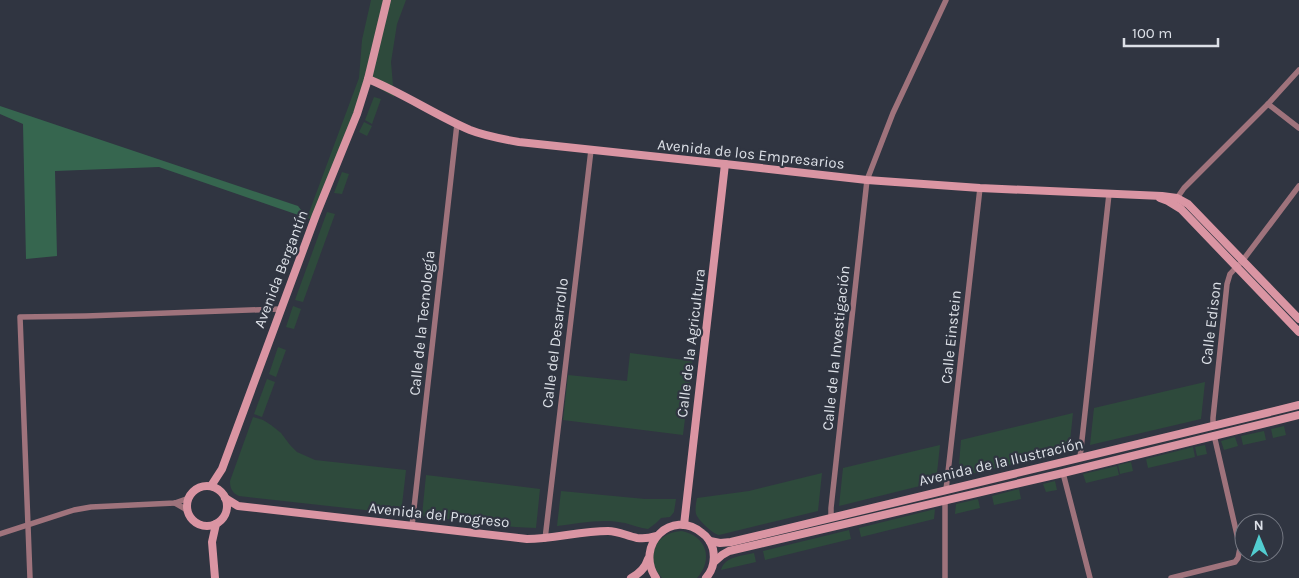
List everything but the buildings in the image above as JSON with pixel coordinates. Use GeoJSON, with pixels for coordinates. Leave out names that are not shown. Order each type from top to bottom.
{"type":"FeatureCollection","features":[{"type":"Feature","properties":{"kind":"street","name":"Avenida Bergantín"},"geometry":{"type":"LineString","coordinates":[[211,486],[222,469],[280,309],[357,114],[368,79],[387,0]]}},
{"type":"Feature","properties":{"kind":"street","name":"Calle de la Investigación"},"geometry":{"type":"LineString","coordinates":[[831,518],[867,180],[904,89],[946,0]]}},
{"type":"Feature","properties":{"kind":"street"},"geometry":{"type":"LineString","coordinates":[[1299,70],[1268,104],[1184,188],[1177,198],[1188,204],[1299,320]]}},
{"type":"Feature","properties":{"kind":"street","name":"Avenida de los Empresarios"},"geometry":{"type":"LineString","coordinates":[[368,79],[384,85],[472,131],[494,138],[519,142],[867,180],[1177,198]]}},
{"type":"Feature","properties":{"kind":"street"},"geometry":{"type":"LineString","coordinates":[[1268,104],[1299,128]]}},
{"type":"Feature","properties":{"kind":"street","name":"Calle de la Tecnología"},"geometry":{"type":"LineString","coordinates":[[412,526],[457,124]]}},
{"type":"Feature","properties":{"kind":"street","name":"Calle del Desarrollo"},"geometry":{"type":"LineString","coordinates":[[545,539],[591,150]]}},
{"type":"Feature","properties":{"kind":"street","name":"Calle de la Agricultura"},"geometry":{"type":"LineString","coordinates":[[684,525],[726,164]]}},
{"type":"Feature","properties":{"kind":"street","name":"Calle Edison"},"geometry":{"type":"LineString","coordinates":[[1213,426],[1227,284],[1230,274],[1243,260],[1299,186]]}},
{"type":"Feature","properties":{"kind":"street","name":"Calle Einstein"},"geometry":{"type":"LineString","coordinates":[[946,490],[980,188]]}},
{"type":"Feature","properties":{"kind":"street"},"geometry":{"type":"LineString","coordinates":[[1080,458],[1109,194]]}},
{"type":"Feature","properties":{"kind":"street","name":"Avenida de los Empresarios"},"geometry":{"type":"LineString","coordinates":[[1145,196],[1168,201],[1181,209],[1299,332]]}},
{"type":"Feature","properties":{"kind":"street"},"geometry":{"type":"LineString","coordinates":[[30,578],[20,317],[280,309]]}},
{"type":"Feature","properties":{"kind":"street","name":"Avenida de la Ilustración"},"geometry":{"type":"LineString","coordinates":[[710,541],[720,543],[731,542],[1299,405]]}},
{"type":"Feature","properties":{"kind":"street","name":"Avenida de la Ilustración"},"geometry":{"type":"LineString","coordinates":[[714,562],[722,554],[729,551],[1063,473],[1299,415]]}},
{"type":"Feature","properties":{"kind":"street"},"geometry":{"type":"LineString","coordinates":[[1172,578],[1234,562],[1238,558],[1240,548],[1214,435]]}},
{"type":"Feature","properties":{"kind":"street","name":"Avenida Bergantín"},"geometry":{"type":"LineString","coordinates":[[222,469],[223,495]]}},
{"type":"Feature","properties":{"kind":"street"},"geometry":{"type":"LineString","coordinates":[[1063,473],[1090,578]]}},
{"type":"Feature","properties":{"kind":"street"},"geometry":{"type":"LineString","coordinates":[[204,486],[211,486],[223,495],[227,508],[220,521],[216,524],[206,526],[191,518],[187,510],[187,501],[194,491],[204,486]]}},
{"type":"Feature","properties":{"kind":"street","name":"Avenida del Progreso"},"geometry":{"type":"LineString","coordinates":[[223,495],[238,506],[527,539],[545,539],[610,531],[637,538],[656,536]]}},
{"type":"Feature","properties":{"kind":"street"},"geometry":{"type":"LineString","coordinates":[[0,534],[74,510],[91,507],[175,503],[189,498]]}},
{"type":"Feature","properties":{"kind":"street"},"geometry":{"type":"LineString","coordinates":[[944,578],[946,500]]}},
{"type":"Feature","properties":{"kind":"street"},"geometry":{"type":"LineString","coordinates":[[175,503],[187,510]]}},
{"type":"Feature","properties":{"kind":"street"},"geometry":{"type":"LineString","coordinates":[[225,513],[238,506]]}},
{"type":"Feature","properties":{"kind":"street"},"geometry":{"type":"LineString","coordinates":[[200,524],[212,542]]}},
{"type":"Feature","properties":{"kind":"street"},"geometry":{"type":"LineString","coordinates":[[215,578],[212,542],[216,524]]}},
{"type":"Feature","properties":{"kind":"street"},"geometry":{"type":"LineString","coordinates":[[631,578],[646,565],[656,536],[675,525],[684,525],[697,529],[710,541],[714,562],[706,578]]}},
{"type":"Feature","properties":{"kind":"street"},"geometry":{"type":"LineString","coordinates":[[637,538],[644,545],[649,564],[656,578]]}},
{"type":"Feature","properties":{"kind":"green space"},"geometry":{"type":"Polygon","coordinates":[[[371,0],[406,0],[397,24],[391,62],[394,97],[368,82],[312,219],[307,218],[359,78],[362,40],[371,0]]]}},
{"type":"Feature","properties":{"kind":"green space"},"geometry":{"type":"Polygon","coordinates":[[[374,97],[381,99],[372,124],[365,120],[374,97]]]}},
{"type":"Feature","properties":{"kind":"green space"},"geometry":{"type":"Polygon","coordinates":[[[0,106],[298,206],[307,218],[159,167],[55,171],[57,256],[26,259],[23,124],[0,114],[0,106]]]}},
{"type":"Feature","properties":{"kind":"green space"},"geometry":{"type":"Polygon","coordinates":[[[364,122],[372,126],[367,136],[359,132],[364,122]]]}},
{"type":"Feature","properties":{"kind":"green space"},"geometry":{"type":"Polygon","coordinates":[[[342,172],[349,174],[342,194],[334,193],[342,172]]]}},
{"type":"Feature","properties":{"kind":"green space"},"geometry":{"type":"Polygon","coordinates":[[[327,212],[335,214],[303,302],[295,300],[327,212]]]}},
{"type":"Feature","properties":{"kind":"green space"},"geometry":{"type":"Polygon","coordinates":[[[293,306],[301,309],[294,329],[286,327],[293,306]]]}},
{"type":"Feature","properties":{"kind":"green space"},"geometry":{"type":"Polygon","coordinates":[[[278,347],[286,350],[276,377],[269,374],[278,347]]]}},
{"type":"Feature","properties":{"kind":"green space"},"geometry":{"type":"Polygon","coordinates":[[[630,353],[692,361],[683,435],[563,420],[568,375],[627,381],[630,353]]]}},
{"type":"Feature","properties":{"kind":"green space"},"geometry":{"type":"Polygon","coordinates":[[[267,379],[275,382],[262,417],[254,414],[267,379]]]}},
{"type":"Feature","properties":{"kind":"green space"},"geometry":{"type":"Polygon","coordinates":[[[1205,382],[1201,419],[1090,445],[1094,408],[1205,382]]]}},
{"type":"Feature","properties":{"kind":"green space"},"geometry":{"type":"Polygon","coordinates":[[[1073,413],[1069,451],[958,477],[961,440],[1073,413]]]}},
{"type":"Feature","properties":{"kind":"green space"},"geometry":{"type":"Polygon","coordinates":[[[253,417],[271,425],[281,433],[297,452],[315,460],[406,470],[401,514],[237,495],[230,486],[230,481],[253,417]]]}},
{"type":"Feature","properties":{"kind":"green space"},"geometry":{"type":"Polygon","coordinates":[[[1284,426],[1286,435],[1273,438],[1271,429],[1284,426]]]}},
{"type":"Feature","properties":{"kind":"green space"},"geometry":{"type":"Polygon","coordinates":[[[1264,431],[1266,440],[1243,445],[1241,436],[1264,431]]]}},
{"type":"Feature","properties":{"kind":"green space"},"geometry":{"type":"Polygon","coordinates":[[[1235,437],[1238,446],[1224,450],[1221,441],[1235,437]]]}},
{"type":"Feature","properties":{"kind":"green space"},"geometry":{"type":"Polygon","coordinates":[[[940,445],[936,482],[839,506],[843,468],[940,445]]]}},
{"type":"Feature","properties":{"kind":"green space"},"geometry":{"type":"Polygon","coordinates":[[[1205,445],[1207,454],[1197,456],[1195,447],[1205,445]]]}},
{"type":"Feature","properties":{"kind":"green space"},"geometry":{"type":"Polygon","coordinates":[[[1193,447],[1195,457],[1148,468],[1146,459],[1193,447]]]}},
{"type":"Feature","properties":{"kind":"green space"},"geometry":{"type":"Polygon","coordinates":[[[1131,462],[1133,471],[1120,474],[1118,465],[1131,462]]]}},
{"type":"Feature","properties":{"kind":"green space"},"geometry":{"type":"Polygon","coordinates":[[[1117,466],[1119,475],[1086,483],[1083,474],[1117,466]]]}},
{"type":"Feature","properties":{"kind":"green space"},"geometry":{"type":"Polygon","coordinates":[[[822,473],[818,511],[719,535],[706,526],[696,514],[697,498],[749,491],[822,473]]]}},
{"type":"Feature","properties":{"kind":"green space"},"geometry":{"type":"Polygon","coordinates":[[[426,475],[540,489],[536,528],[422,516],[426,475]]]}},
{"type":"Feature","properties":{"kind":"green space"},"geometry":{"type":"Polygon","coordinates":[[[1055,481],[1057,490],[1046,492],[1043,484],[1055,481]]]}},
{"type":"Feature","properties":{"kind":"green space"},"geometry":{"type":"Polygon","coordinates":[[[1019,489],[1021,499],[994,505],[992,496],[1019,489]]]}},
{"type":"Feature","properties":{"kind":"green space"},"geometry":{"type":"Polygon","coordinates":[[[561,491],[645,499],[676,499],[674,512],[670,517],[661,518],[648,529],[608,521],[557,526],[561,491]]]}},
{"type":"Feature","properties":{"kind":"green space"},"geometry":{"type":"Polygon","coordinates":[[[978,499],[980,508],[955,514],[956,504],[978,499]]]}},
{"type":"Feature","properties":{"kind":"green space"},"geometry":{"type":"Polygon","coordinates":[[[935,509],[934,519],[861,537],[859,528],[935,509]]]}},
{"type":"Feature","properties":{"kind":"green space"},"geometry":{"type":"Polygon","coordinates":[[[849,530],[851,539],[765,560],[763,551],[849,530]]]}},
{"type":"Feature","properties":{"kind":"green space"},"geometry":{"type":"Polygon","coordinates":[[[682,531],[697,538],[705,549],[706,556],[702,571],[697,578],[662,578],[653,562],[655,547],[665,536],[673,532],[682,531]]]}},
{"type":"Feature","properties":{"kind":"green space"},"geometry":{"type":"Polygon","coordinates":[[[754,553],[756,562],[721,570],[723,565],[730,559],[754,553]]]}}]}
